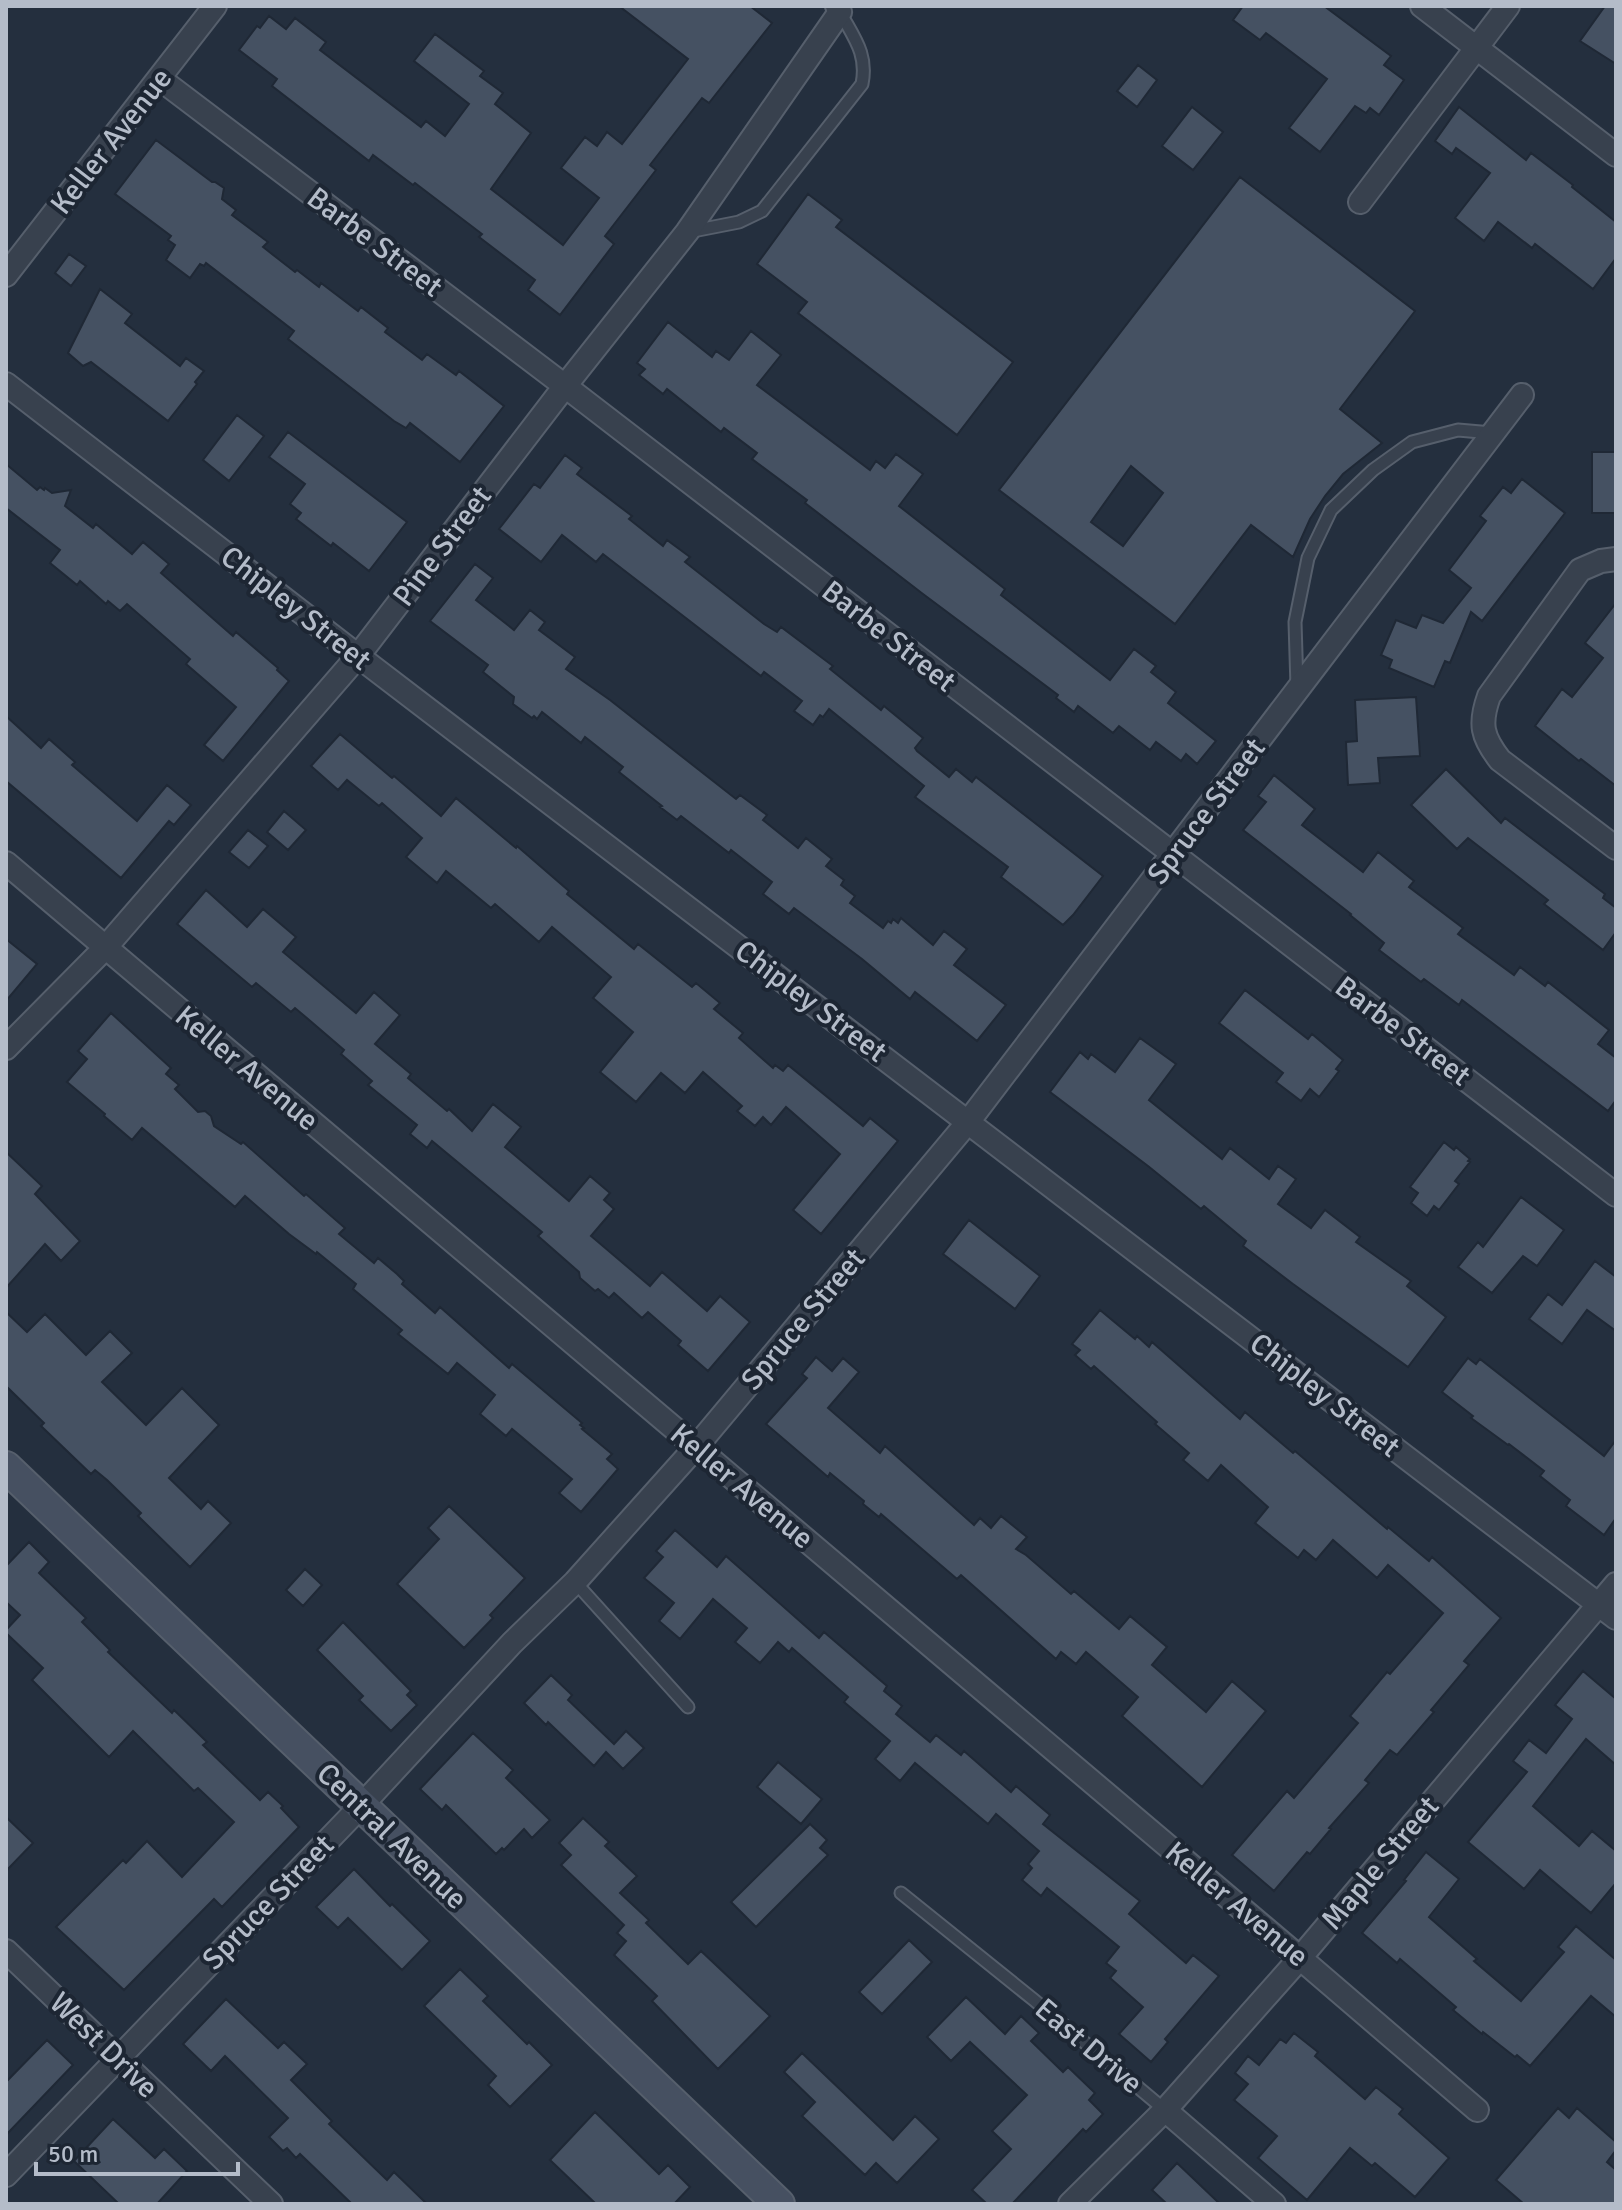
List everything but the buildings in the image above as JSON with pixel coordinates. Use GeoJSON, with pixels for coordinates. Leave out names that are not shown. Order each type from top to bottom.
{"type":"FeatureCollection","features":[{"type":"Feature","properties":{"kind":"street","name":"Keller Avenue"},"geometry":{"type":"LineString","coordinates":[[6,275],[215,6]]}},
{"type":"Feature","properties":{"kind":"street"},"geometry":{"type":"LineString","coordinates":[[1422,6],[1616,155]]}},
{"type":"Feature","properties":{"kind":"street"},"geometry":{"type":"LineString","coordinates":[[1360,202],[1508,6]]}},
{"type":"Feature","properties":{"kind":"street","name":"Pine Street"},"geometry":{"type":"LineString","coordinates":[[6,1048],[105,948],[358,656],[687,232],[838,9]]}},
{"type":"Feature","properties":{"kind":"street","name":"Barbe Street"},"geometry":{"type":"LineString","coordinates":[[160,79],[565,386],[1616,1195]]}},
{"type":"Feature","properties":{"kind":"street","name":"Chipley Street"},"geometry":{"type":"LineString","coordinates":[[6,384],[1608,1612]]}},
{"type":"Feature","properties":{"kind":"street","name":"Spruce Street"},"geometry":{"type":"LineString","coordinates":[[6,2175],[361,1806],[512,1643],[575,1582],[696,1447],[968,1122],[1522,395]]}},
{"type":"Feature","properties":{"kind":"street"},"geometry":{"type":"LineString","coordinates":[[1616,559],[1601,561],[1580,570],[1489,696],[1483,714],[1483,730],[1488,745],[1500,760],[1616,848]]}},
{"type":"Feature","properties":{"kind":"street","name":"Keller Avenue"},"geometry":{"type":"LineString","coordinates":[[6,863],[1477,2110]]}},
{"type":"Feature","properties":{"kind":"street","name":"Central Avenue"},"geometry":{"type":"LineString","coordinates":[[6,1467],[779,2204]]}},
{"type":"Feature","properties":{"kind":"street","name":"Maple Street"},"geometry":{"type":"LineString","coordinates":[[1070,2204],[1165,2110],[1608,1612],[1616,1584]]}},
{"type":"Feature","properties":{"kind":"street","name":"West Drive"},"geometry":{"type":"LineString","coordinates":[[6,1951],[271,2204]]}},
{"type":"Feature","properties":{"kind":"street","name":"East Drive"},"geometry":{"type":"LineString","coordinates":[[1165,2110],[1274,2204]]}},
{"type":"Feature","properties":{"kind":"lane"},"geometry":{"type":"LineString","coordinates":[[687,232],[739,222],[762,211],[862,84],[865,68],[862,53],[838,9]]}},
{"type":"Feature","properties":{"kind":"lane"},"geometry":{"type":"LineString","coordinates":[[1297,691],[1295,622],[1308,558],[1331,510],[1373,470],[1412,442],[1458,430],[1493,433]]}},
{"type":"Feature","properties":{"kind":"lane"},"geometry":{"type":"LineString","coordinates":[[575,1582],[688,1707]]}},
{"type":"Feature","properties":{"kind":"lane","name":"East Drive"},"geometry":{"type":"LineString","coordinates":[[901,1893],[1165,2110]]}}]}
